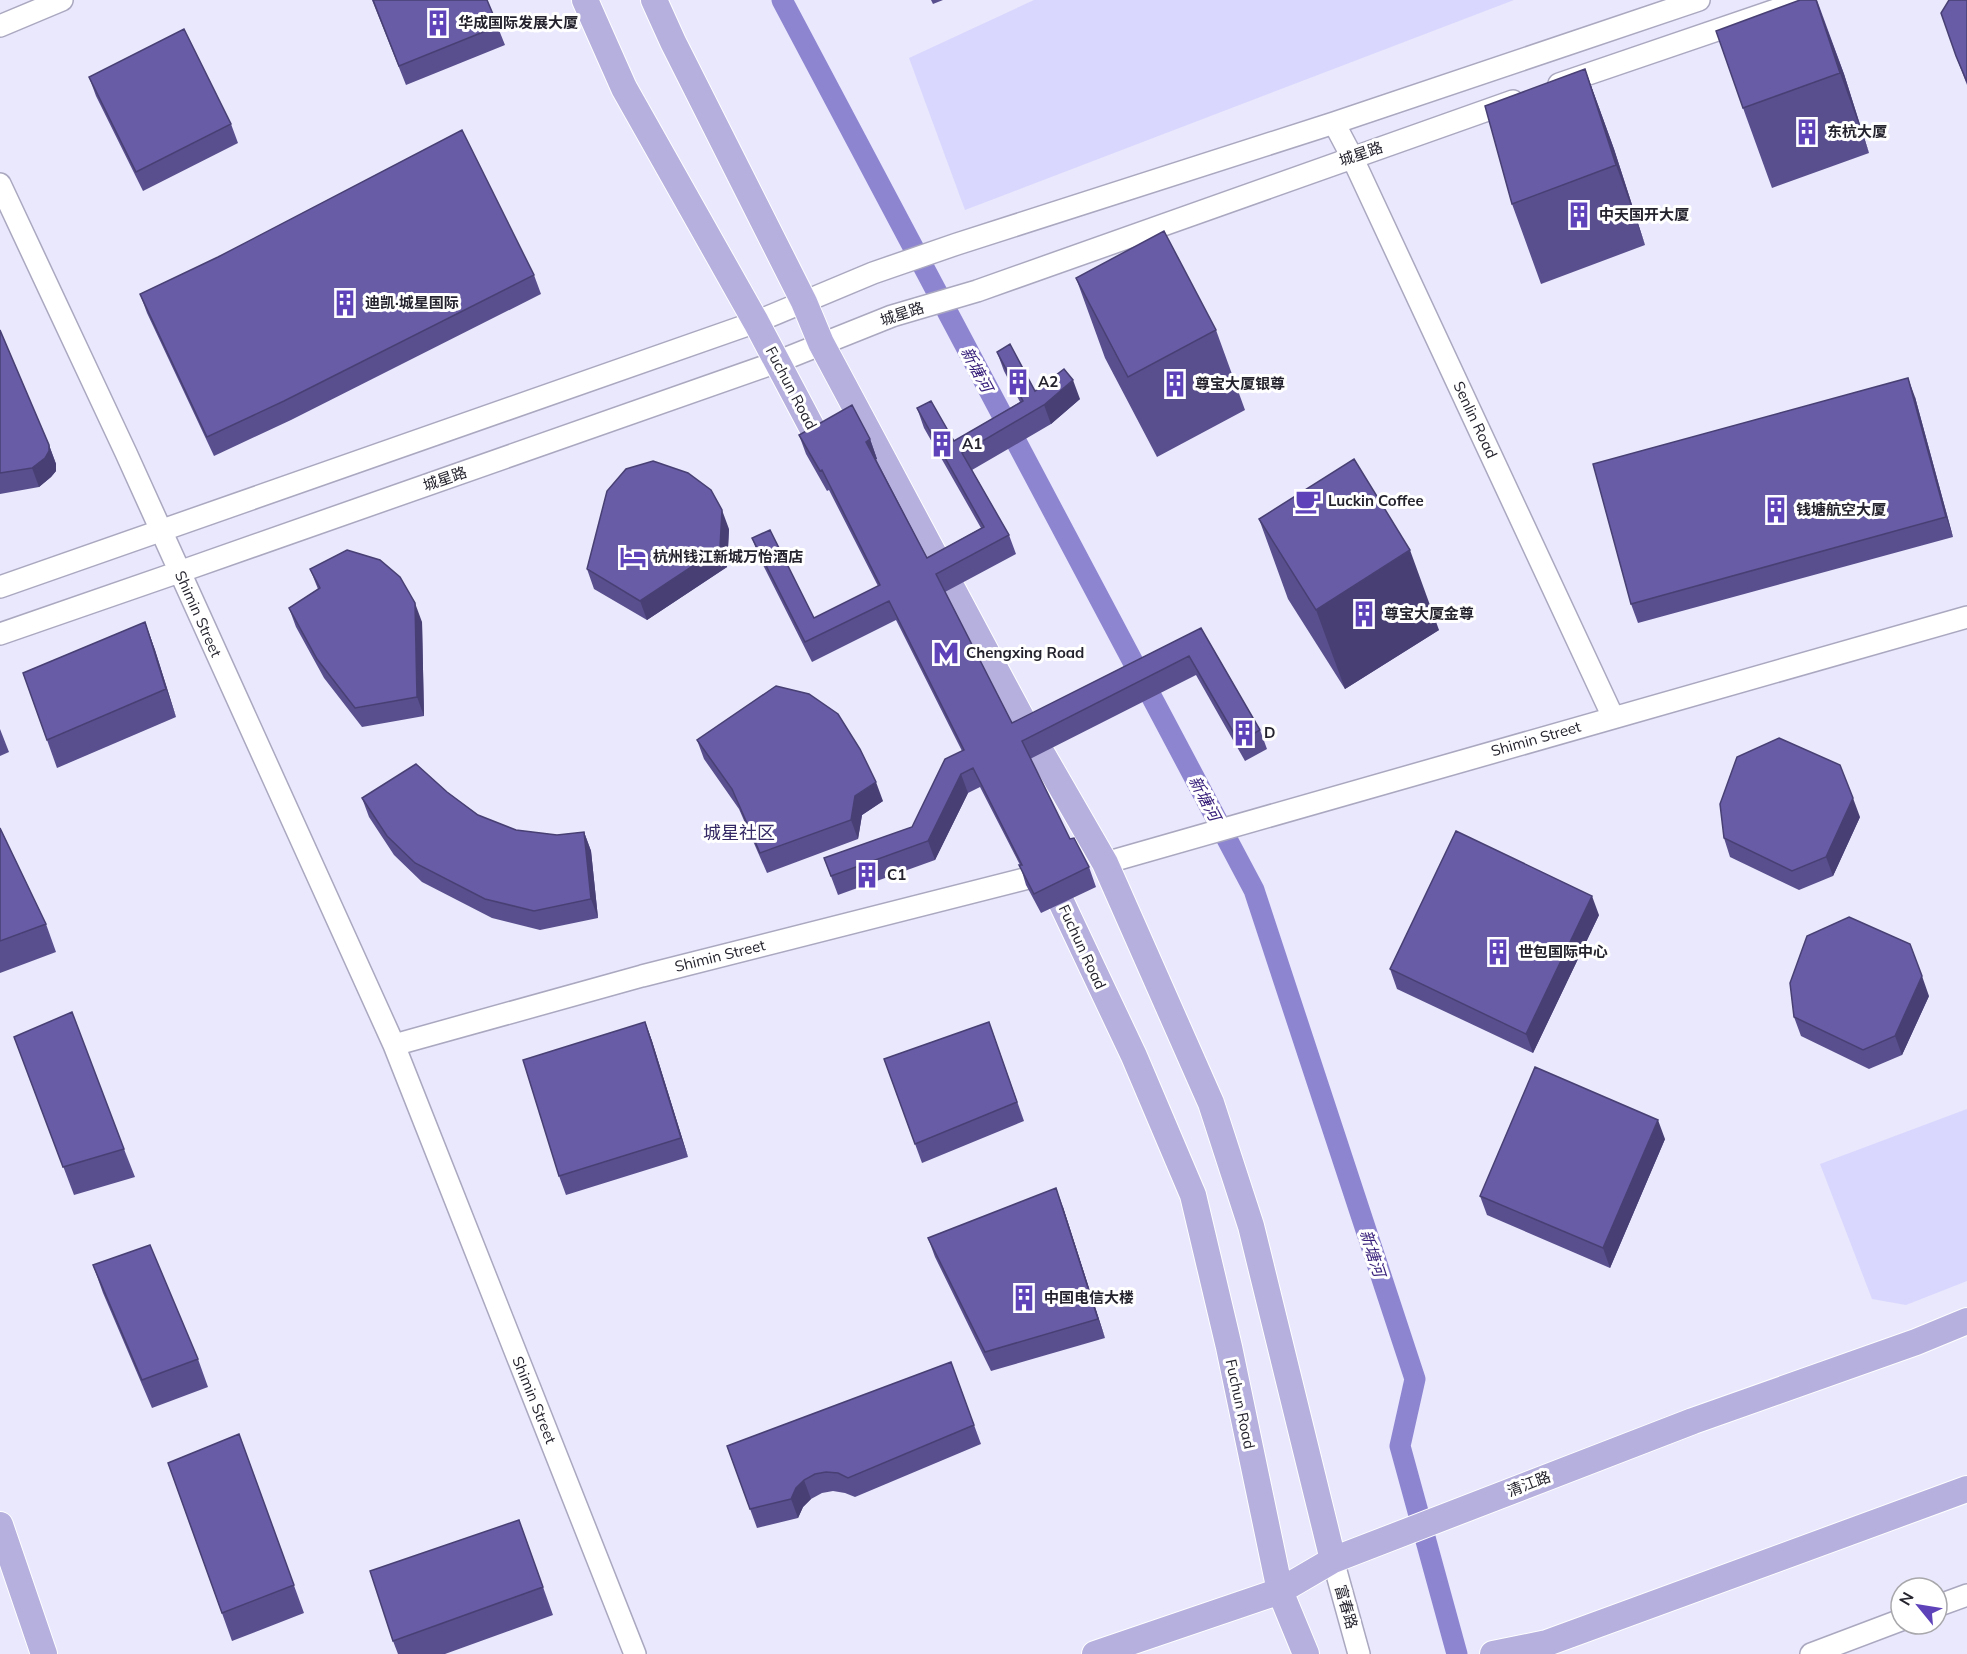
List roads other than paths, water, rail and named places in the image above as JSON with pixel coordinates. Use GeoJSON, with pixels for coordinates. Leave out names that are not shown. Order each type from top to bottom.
{"type":"FeatureCollection","features":[{"type":"Feature","properties":{"kind":"main road","name":"Fuchun Road"},"geometry":{"type":"LineString","coordinates":[[585,0],[624,88],[756,322],[838,478]]}},
{"type":"Feature","properties":{"kind":"main road"},"geometry":{"type":"LineString","coordinates":[[654,0],[804,302],[821,344],[1022,719],[1105,863],[1211,1103],[1251,1226],[1333,1560]]}},
{"type":"Feature","properties":{"kind":"main road","name":"Fuchun Road"},"geometry":{"type":"LineString","coordinates":[[1042,862],[1134,1056],[1194,1195],[1280,1591],[1306,1654]]}},
{"type":"Feature","properties":{"kind":"main road","name":"清江路"},"geometry":{"type":"LineString","coordinates":[[1095,1654],[1280,1591],[1333,1560],[1434,1520],[1693,1421],[1916,1342],[1967,1321]]}},
{"type":"Feature","properties":{"kind":"main road"},"geometry":{"type":"LineString","coordinates":[[1492,1654],[1547,1643],[1967,1489]]}},
{"type":"Feature","properties":{"kind":"main road"},"geometry":{"type":"LineString","coordinates":[[0,1525],[44,1654]]}},
{"type":"Feature","properties":{"kind":"street"},"geometry":{"type":"LineString","coordinates":[[0,26],[62,0]]}},
{"type":"Feature","properties":{"kind":"street"},"geometry":{"type":"LineString","coordinates":[[0,587],[756,322],[873,273],[1334,123],[1700,0]]}},
{"type":"Feature","properties":{"kind":"street","name":"城星路"},"geometry":{"type":"LineString","coordinates":[[0,634],[777,362],[892,316],[977,291],[1533,93],[1805,0]]}},
{"type":"Feature","properties":{"kind":"street","name":"Senlin Road"},"geometry":{"type":"LineString","coordinates":[[1334,123],[1352,157],[1613,717]]}},
{"type":"Feature","properties":{"kind":"street","name":"Shimin Street"},"geometry":{"type":"LineString","coordinates":[[0,184],[161,531],[394,1045],[635,1654]]}},
{"type":"Feature","properties":{"kind":"street","name":"Shimin Street"},"geometry":{"type":"LineString","coordinates":[[1105,863],[1967,617]]}},
{"type":"Feature","properties":{"kind":"street","name":"Shimin Street"},"geometry":{"type":"LineString","coordinates":[[394,1045],[1042,862]]}},
{"type":"Feature","properties":{"kind":"street","name":"富春路"},"geometry":{"type":"LineString","coordinates":[[1333,1560],[1359,1654]]}},
{"type":"Feature","properties":{"kind":"street"},"geometry":{"type":"LineString","coordinates":[[1949,1601],[1967,1594]]}},
{"type":"Feature","properties":{"kind":"street"},"geometry":{"type":"LineString","coordinates":[[1811,1654],[1889,1625]]}},
{"type":"Feature","properties":{"kind":"waterway","name":"新塘河"},"geometry":{"type":"LineString","coordinates":[[782,0],[1254,890],[1415,1379],[1400,1446],[1457,1654]]}},
{"type":"Feature","properties":{"kind":"place","name":"华成国际发展大厦"},"geometry":{"type":"Point","coordinates":[438,23]}},
{"type":"Feature","properties":{"kind":"place","name":"东杭大厦"},"geometry":{"type":"Point","coordinates":[1807,132]}},
{"type":"Feature","properties":{"kind":"place","name":"中天国开大厦"},"geometry":{"type":"Point","coordinates":[1579,215]}},
{"type":"Feature","properties":{"kind":"place","name":"迪凯·城星国际"},"geometry":{"type":"Point","coordinates":[345,303]}},
{"type":"Feature","properties":{"kind":"place","name":"A2"},"geometry":{"type":"Point","coordinates":[1018,382]}},
{"type":"Feature","properties":{"kind":"place","name":"尊宝大厦银尊"},"geometry":{"type":"Point","coordinates":[1175,384]}},
{"type":"Feature","properties":{"kind":"place","name":"A1"},"geometry":{"type":"Point","coordinates":[942,444]}},
{"type":"Feature","properties":{"kind":"place","name":"Luckin Coffee"},"geometry":{"type":"Point","coordinates":[1308,501]}},
{"type":"Feature","properties":{"kind":"place","name":"钱塘航空大厦"},"geometry":{"type":"Point","coordinates":[1776,510]}},
{"type":"Feature","properties":{"kind":"place","name":"杭州钱江新城万怡酒店"},"geometry":{"type":"Point","coordinates":[633,557]}},
{"type":"Feature","properties":{"kind":"place","name":"尊宝大厦金尊"},"geometry":{"type":"Point","coordinates":[1364,614]}},
{"type":"Feature","properties":{"kind":"place","name":"Chengxing Road"},"geometry":{"type":"Point","coordinates":[946,653]}},
{"type":"Feature","properties":{"kind":"place","name":"D"},"geometry":{"type":"Point","coordinates":[1244,733]}},
{"type":"Feature","properties":{"kind":"place","name":"C1"},"geometry":{"type":"Point","coordinates":[867,875]}},
{"type":"Feature","properties":{"kind":"place","name":"世包国际中心"},"geometry":{"type":"Point","coordinates":[1498,952]}},
{"type":"Feature","properties":{"kind":"place","name":"中国电信大楼"},"geometry":{"type":"Point","coordinates":[1024,1298]}},
{"type":"Feature","properties":{"kind":"district","name":"城星社区"},"geometry":{"type":"Point","coordinates":[739,833]}}]}
